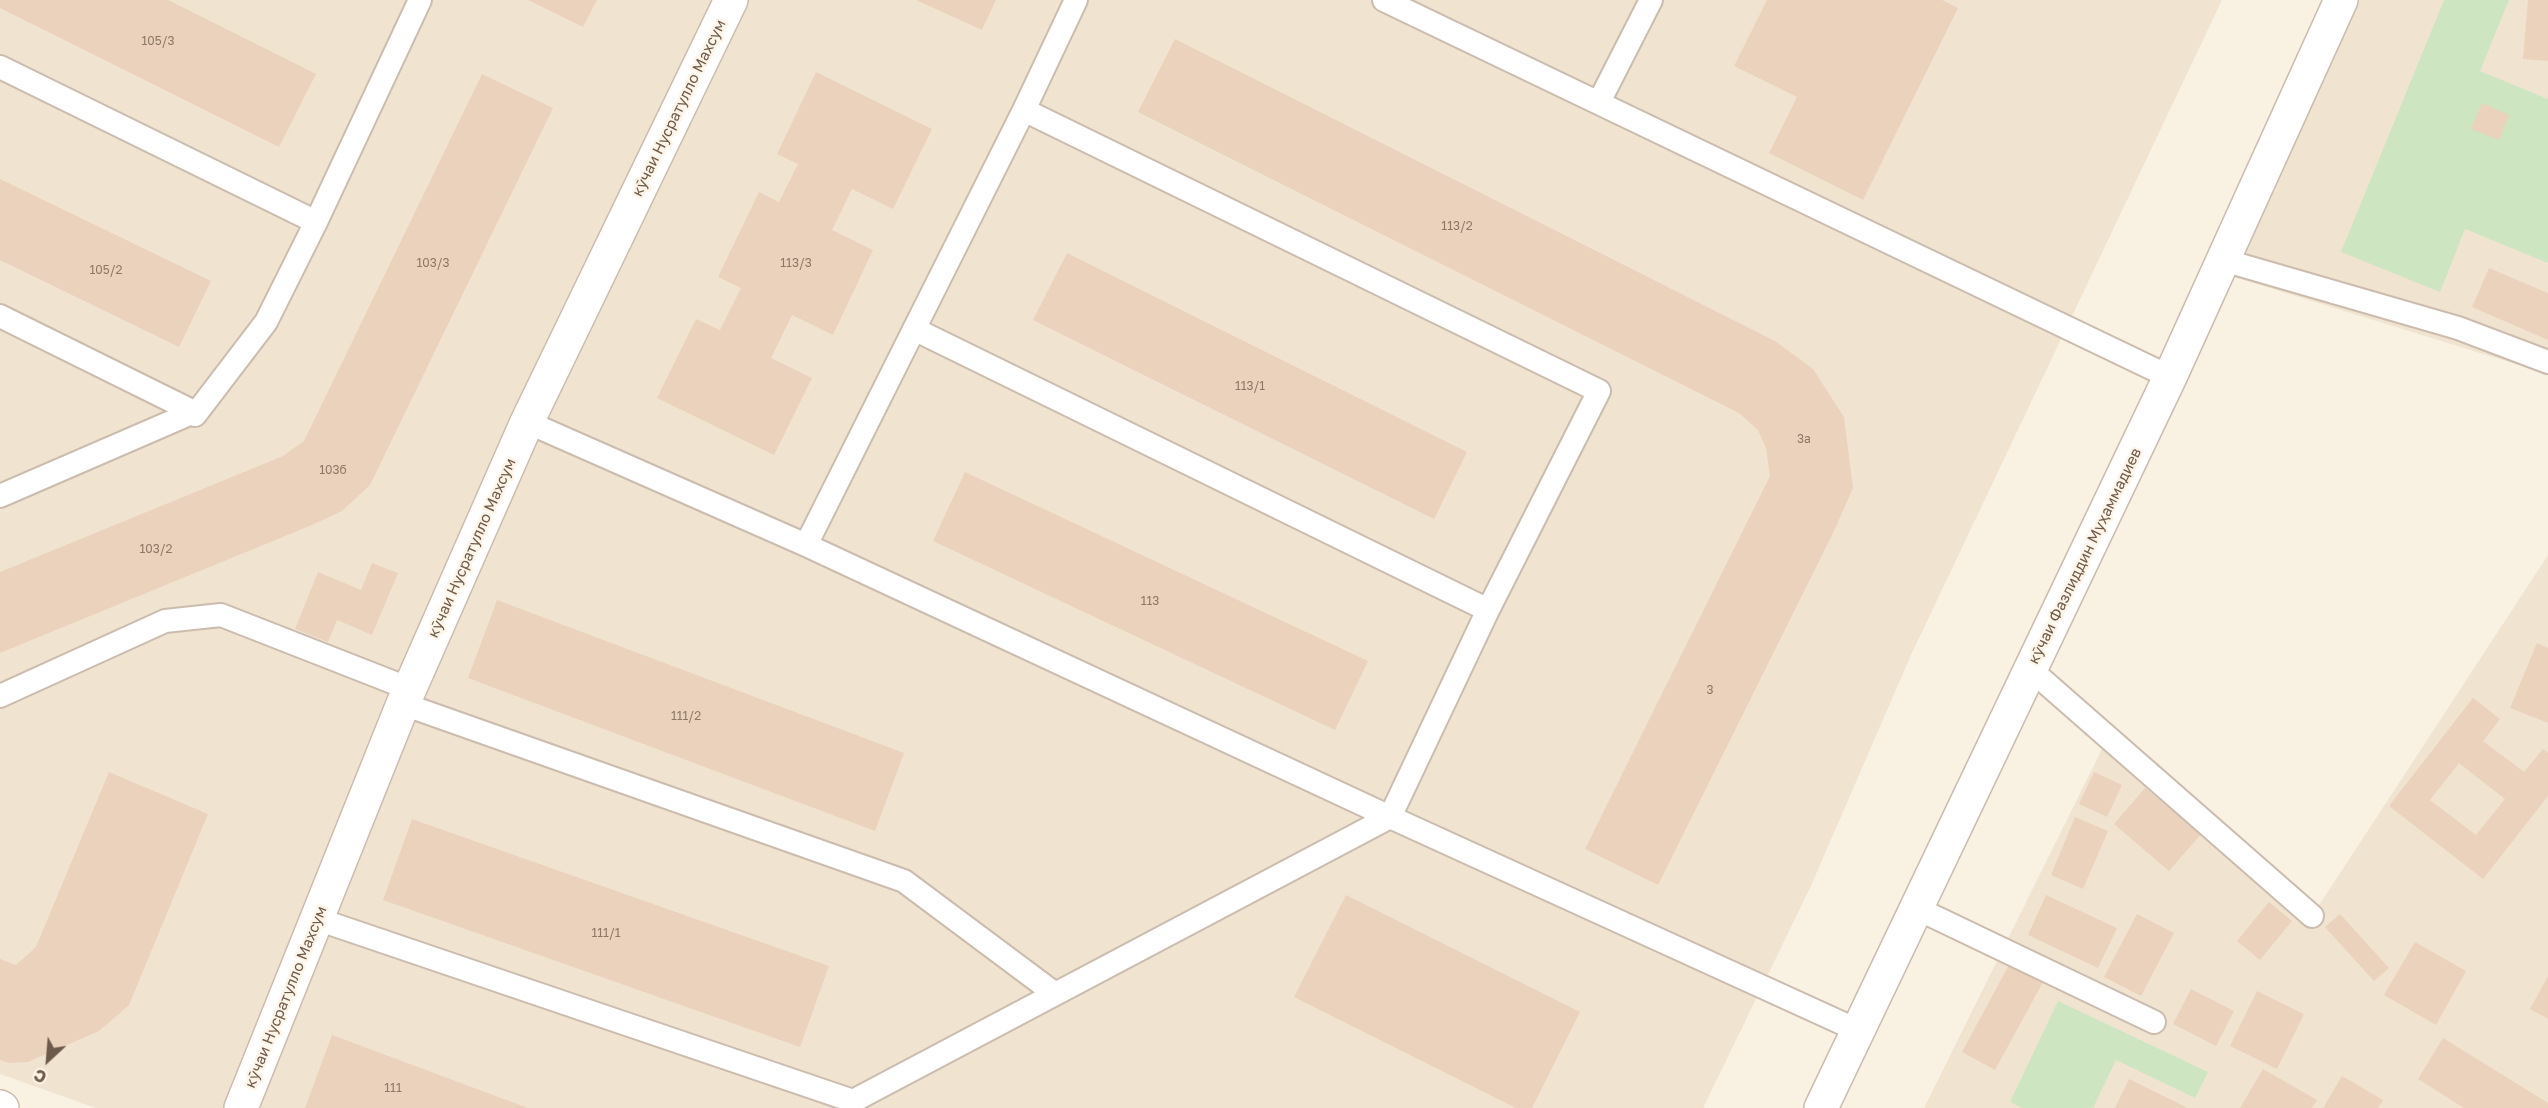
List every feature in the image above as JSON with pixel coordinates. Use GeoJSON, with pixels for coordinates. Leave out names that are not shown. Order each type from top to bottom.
{"type":"FeatureCollection","features":[{"type":"Feature","properties":{"kind":"street","name":"кӯчаи Нусратулло Махсум"},"geometry":{"type":"LineString","coordinates":[[241,1108],[407,697],[527,422],[731,0]]}},
{"type":"Feature","properties":{"kind":"street","name":"кӯчаи Фазлиддин Муҳаммадиев"},"geometry":{"type":"LineString","coordinates":[[1821,1108],[2170,377],[2341,0]]}},
{"type":"Feature","properties":{"kind":"lane"},"geometry":{"type":"LineString","coordinates":[[0,316],[194,412],[195,415],[266,322],[316,222],[420,0]]}},
{"type":"Feature","properties":{"kind":"lane"},"geometry":{"type":"LineString","coordinates":[[807,545],[1024,110],[1076,0]]}},
{"type":"Feature","properties":{"kind":"lane"},"geometry":{"type":"LineString","coordinates":[[1384,0],[2170,377]]}},
{"type":"Feature","properties":{"kind":"lane"},"geometry":{"type":"LineString","coordinates":[[1599,102],[1651,0]]}},
{"type":"Feature","properties":{"kind":"lane"},"geometry":{"type":"LineString","coordinates":[[0,67],[316,222]]}},
{"type":"Feature","properties":{"kind":"lane"},"geometry":{"type":"LineString","coordinates":[[317,919],[852,1105],[1054,993],[1390,817],[1488,610],[1599,391],[1024,110]]}},
{"type":"Feature","properties":{"kind":"lane"},"geometry":{"type":"LineString","coordinates":[[2223,260],[2458,328],[2548,362]]}},
{"type":"Feature","properties":{"kind":"lane"},"geometry":{"type":"LineString","coordinates":[[914,329],[1488,610]]}},
{"type":"Feature","properties":{"kind":"lane"},"geometry":{"type":"LineString","coordinates":[[0,496],[194,412]]}},
{"type":"Feature","properties":{"kind":"lane"},"geometry":{"type":"LineString","coordinates":[[527,422],[807,545],[1390,817],[1857,1030]]}},
{"type":"Feature","properties":{"kind":"lane"},"geometry":{"type":"LineString","coordinates":[[0,696],[165,621],[221,615],[407,697],[904,881],[1054,993]]}},
{"type":"Feature","properties":{"kind":"lane"},"geometry":{"type":"LineString","coordinates":[[2030,669],[2312,916]]}},
{"type":"Feature","properties":{"kind":"lane"},"geometry":{"type":"LineString","coordinates":[[1916,908],[2154,1022]]}},
{"type":"Feature","properties":{"kind":"shaded area"},"geometry":{"type":"Polygon","coordinates":[[[0,0],[2222,0],[1911,655],[1810,888],[1703,1108],[96,1108],[0,1074],[0,0]]]}},
{"type":"Feature","properties":{"kind":"shaded area"},"geometry":{"type":"Polygon","coordinates":[[[2341,0],[2548,0],[2548,374],[2218,272],[2341,0]]]}},
{"type":"Feature","properties":{"kind":"shaded area"},"geometry":{"type":"Polygon","coordinates":[[[2548,555],[2548,1108],[1924,1108],[2108,737],[2312,916],[2548,555]]]}},
{"type":"Feature","properties":{"kind":"green space"},"geometry":{"type":"Polygon","coordinates":[[[2444,0],[2509,0],[2480,71],[2548,99],[2548,263],[2465,229],[2440,292],[2341,252],[2444,0]]]}},
{"type":"Feature","properties":{"kind":"green space"},"geometry":{"type":"Polygon","coordinates":[[[2058,1001],[2208,1072],[2195,1098],[2116,1060],[2093,1108],[2022,1108],[2010,1102],[2058,1001]]]}},
{"type":"Feature","properties":{"kind":"building"},"geometry":{"type":"Polygon","coordinates":[[[0,0],[168,0],[316,74],[279,147],[0,8],[0,0]]]}},
{"type":"Feature","properties":{"kind":"building"},"geometry":{"type":"Polygon","coordinates":[[[528,0],[597,0],[583,27],[528,0]]]}},
{"type":"Feature","properties":{"kind":"building"},"geometry":{"type":"Polygon","coordinates":[[[916,0],[996,0],[982,30],[916,0]]]}},
{"type":"Feature","properties":{"kind":"building"},"geometry":{"type":"Polygon","coordinates":[[[1767,0],[1942,0],[1958,8],[1863,200],[1769,153],[1797,97],[1734,66],[1767,0]]]}},
{"type":"Feature","properties":{"kind":"building"},"geometry":{"type":"Polygon","coordinates":[[[2528,0],[2548,0],[2548,61],[2523,59],[2528,0]]]}},
{"type":"Feature","properties":{"kind":"building"},"geometry":{"type":"Polygon","coordinates":[[[1175,39],[1775,341],[1813,369],[1844,417],[1853,488],[1834,531],[1658,885],[1585,849],[1770,476],[1766,448],[1758,430],[1739,413],[1138,112],[1175,39]]]}},
{"type":"Feature","properties":{"kind":"building"},"geometry":{"type":"Polygon","coordinates":[[[816,72],[932,129],[893,209],[852,189],[832,230],[873,250],[833,335],[792,315],[771,358],[812,378],[774,455],[657,398],[696,319],[720,330],[741,288],[718,277],[759,192],[779,202],[798,164],[777,154],[816,72]]]}},
{"type":"Feature","properties":{"kind":"building"},"geometry":{"type":"Polygon","coordinates":[[[482,74],[553,108],[370,485],[342,511],[312,525],[0,653],[0,572],[283,456],[304,441],[482,74]]]}},
{"type":"Feature","properties":{"kind":"building"},"geometry":{"type":"Polygon","coordinates":[[[2482,103],[2509,115],[2499,140],[2471,129],[2482,103]]]}},
{"type":"Feature","properties":{"kind":"building"},"geometry":{"type":"Polygon","coordinates":[[[0,179],[211,281],[179,347],[0,260],[0,179]]]}},
{"type":"Feature","properties":{"kind":"building"},"geometry":{"type":"Polygon","coordinates":[[[1067,253],[1467,452],[1434,519],[1033,320],[1067,253]]]}},
{"type":"Feature","properties":{"kind":"building"},"geometry":{"type":"Polygon","coordinates":[[[2489,268],[2548,293],[2548,340],[2472,307],[2489,268]]]}},
{"type":"Feature","properties":{"kind":"building"},"geometry":{"type":"Polygon","coordinates":[[[965,472],[1368,661],[1335,730],[933,541],[965,472]]]}},
{"type":"Feature","properties":{"kind":"building"},"geometry":{"type":"Polygon","coordinates":[[[372,563],[398,573],[372,635],[337,620],[328,642],[295,629],[318,572],[361,590],[372,563]]]}},
{"type":"Feature","properties":{"kind":"building"},"geometry":{"type":"Polygon","coordinates":[[[497,600],[904,753],[875,831],[468,678],[497,600]]]}},
{"type":"Feature","properties":{"kind":"building"},"geometry":{"type":"Polygon","coordinates":[[[2537,643],[2548,648],[2548,723],[2510,708],[2537,643]]]}},
{"type":"Feature","properties":{"kind":"building"},"geometry":{"type":"Polygon","coordinates":[[[2473,698],[2500,719],[2483,741],[2524,772],[2543,749],[2548,753],[2548,796],[2483,879],[2389,806],[2473,698]],[[2459,763],[2430,800],[2476,835],[2505,799],[2459,763]]]}},
{"type":"Feature","properties":{"kind":"building"},"geometry":{"type":"Polygon","coordinates":[[[109,772],[208,814],[129,1005],[99,1031],[28,1062],[9,1063],[0,1060],[0,959],[16,965],[36,947],[109,772]]]}},
{"type":"Feature","properties":{"kind":"building"},"geometry":{"type":"Polygon","coordinates":[[[2094,772],[2122,785],[2107,817],[2079,804],[2094,772]]]}},
{"type":"Feature","properties":{"kind":"building"},"geometry":{"type":"Polygon","coordinates":[[[2145,788],[2201,834],[2169,871],[2114,824],[2145,788]]]}},
{"type":"Feature","properties":{"kind":"building"},"geometry":{"type":"Polygon","coordinates":[[[2075,817],[2108,831],[2083,889],[2051,875],[2075,817]]]}},
{"type":"Feature","properties":{"kind":"building"},"geometry":{"type":"Polygon","coordinates":[[[412,819],[829,966],[800,1047],[383,900],[412,819]]]}},
{"type":"Feature","properties":{"kind":"building"},"geometry":{"type":"Polygon","coordinates":[[[1346,895],[1580,1012],[1532,1108],[1516,1108],[1294,997],[1346,895]]]}},
{"type":"Feature","properties":{"kind":"building"},"geometry":{"type":"Polygon","coordinates":[[[2046,895],[2117,928],[2098,968],[2028,935],[2046,895]]]}},
{"type":"Feature","properties":{"kind":"building"},"geometry":{"type":"Polygon","coordinates":[[[2269,902],[2292,921],[2260,960],[2237,941],[2269,902]]]}},
{"type":"Feature","properties":{"kind":"building"},"geometry":{"type":"Polygon","coordinates":[[[2137,914],[2174,933],[2141,996],[2104,977],[2137,914]]]}},
{"type":"Feature","properties":{"kind":"building"},"geometry":{"type":"Polygon","coordinates":[[[2340,914],[2389,968],[2374,981],[2325,927],[2340,914]]]}},
{"type":"Feature","properties":{"kind":"building"},"geometry":{"type":"Polygon","coordinates":[[[2415,942],[2466,971],[2436,1025],[2384,995],[2415,942]]]}},
{"type":"Feature","properties":{"kind":"building"},"geometry":{"type":"Polygon","coordinates":[[[2010,963],[2043,982],[1995,1070],[1962,1052],[2010,963]]]}},
{"type":"Feature","properties":{"kind":"building"},"geometry":{"type":"Polygon","coordinates":[[[2548,976],[2548,1019],[2530,1009],[2548,976]]]}},
{"type":"Feature","properties":{"kind":"building"},"geometry":{"type":"Polygon","coordinates":[[[2191,989],[2234,1011],[2216,1046],[2173,1024],[2191,989]]]}},
{"type":"Feature","properties":{"kind":"building"},"geometry":{"type":"Polygon","coordinates":[[[2257,991],[2304,1014],[2277,1069],[2230,1046],[2257,991]]]}},
{"type":"Feature","properties":{"kind":"building"},"geometry":{"type":"Polygon","coordinates":[[[332,1035],[528,1108],[305,1108],[332,1035]]]}},
{"type":"Feature","properties":{"kind":"building"},"geometry":{"type":"Polygon","coordinates":[[[2443,1038],[2548,1103],[2548,1108],[2464,1108],[2418,1079],[2443,1038]]]}},
{"type":"Feature","properties":{"kind":"building"},"geometry":{"type":"Polygon","coordinates":[[[2263,1069],[2317,1100],[2312,1108],[2240,1108],[2263,1069]]]}},
{"type":"Feature","properties":{"kind":"building"},"geometry":{"type":"Polygon","coordinates":[[[2342,1076],[2383,1100],[2378,1108],[2323,1108],[2342,1076]]]}},
{"type":"Feature","properties":{"kind":"building"},"geometry":{"type":"Polygon","coordinates":[[[2129,1079],[2188,1108],[2115,1108],[2129,1079]]]}}]}
